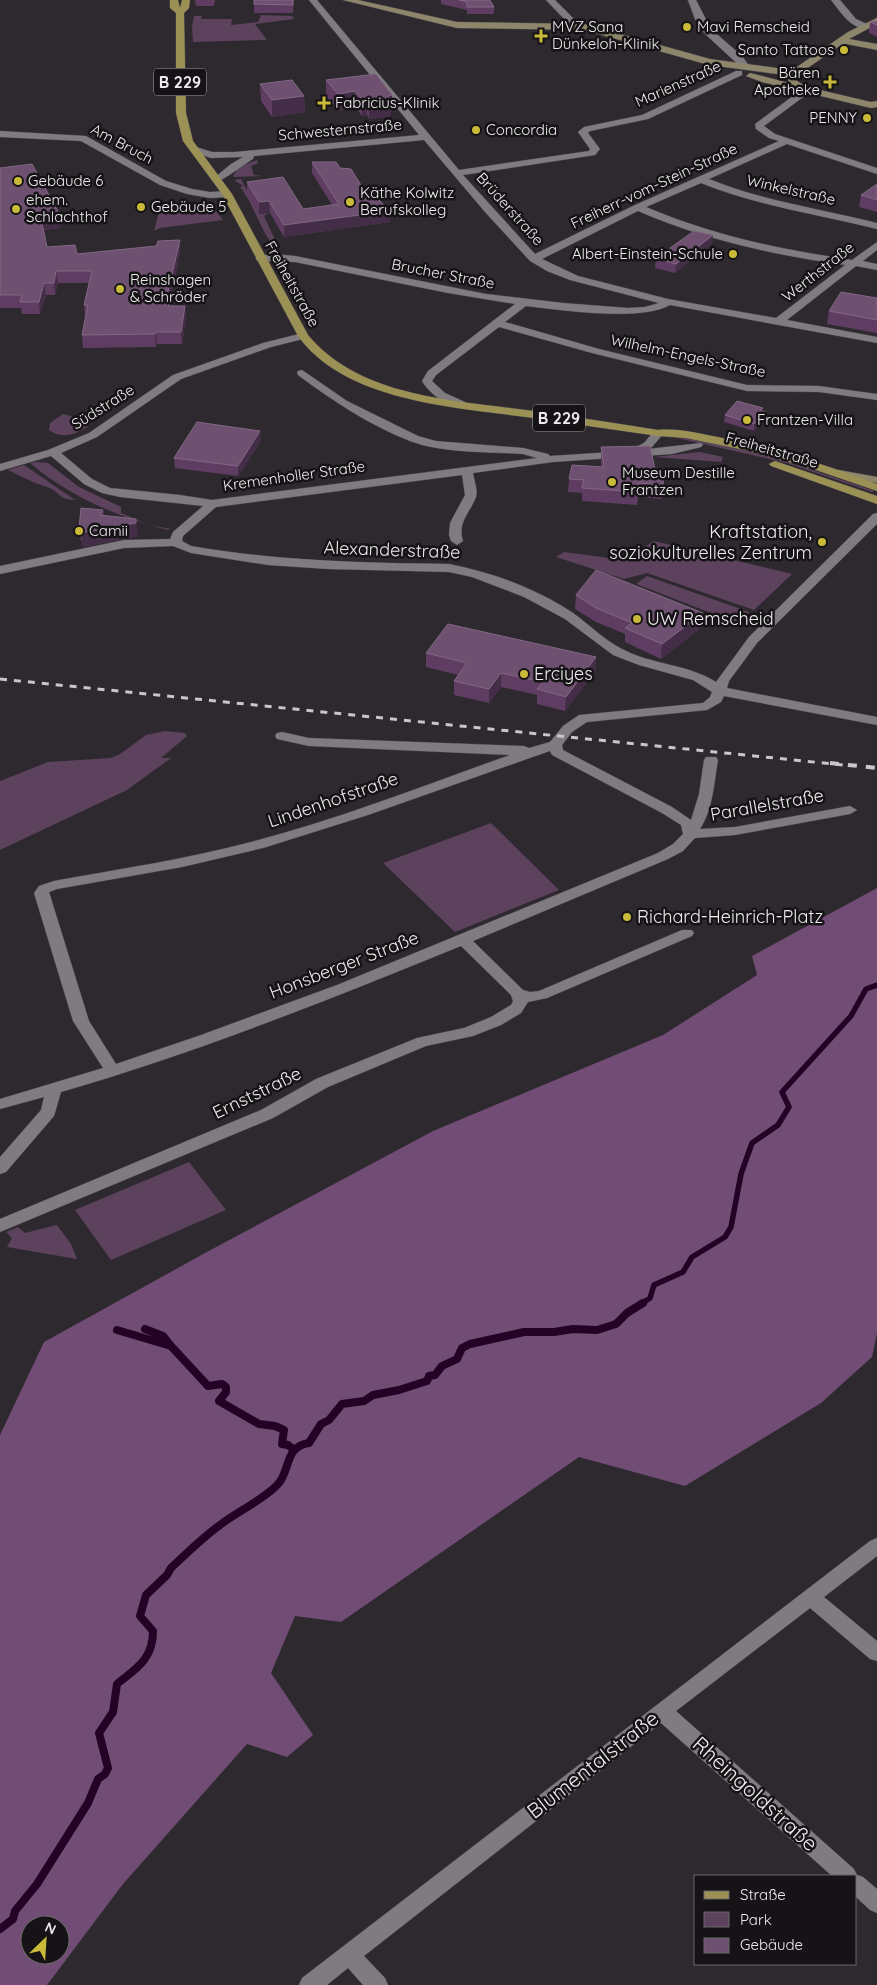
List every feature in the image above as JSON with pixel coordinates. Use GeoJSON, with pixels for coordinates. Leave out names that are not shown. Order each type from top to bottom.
{"type":"FeatureCollection","features":[{"type":"Feature","properties":{"kind":"main road","name":"Freiheitstraße"},"geometry":{"type":"LineString","coordinates":[[174,0],[174,8],[180,12]]}},
{"type":"Feature","properties":{"kind":"main road","name":"Freiheitstraße"},"geometry":{"type":"LineString","coordinates":[[180,12],[185,8],[186,0]]}},
{"type":"Feature","properties":{"kind":"main road","name":"Freiheitstraße"},"geometry":{"type":"LineString","coordinates":[[180,12],[181,113],[183,126],[193,149],[227,194],[303,336],[320,354],[347,373],[403,392],[461,404],[658,433],[671,432],[740,445],[832,471],[877,488]]}},
{"type":"Feature","properties":{"kind":"main road","name":"Freiheitstraße"},"geometry":{"type":"LineString","coordinates":[[658,433],[667,439],[787,468],[877,500]]}},
{"type":"Feature","properties":{"kind":"street","name":"Brüderstraße"},"geometry":{"type":"LineString","coordinates":[[313,0],[488,210],[534,259],[574,278],[668,302],[877,340]]}},
{"type":"Feature","properties":{"kind":"street"},"geometry":{"type":"LineString","coordinates":[[347,0],[453,24],[575,25],[742,70],[807,90],[825,92],[874,104]]}},
{"type":"Feature","properties":{"kind":"street"},"geometry":{"type":"LineString","coordinates":[[550,0],[575,25]]}},
{"type":"Feature","properties":{"kind":"street"},"geometry":{"type":"LineString","coordinates":[[692,0],[702,22],[708,30],[740,59],[742,70]]}},
{"type":"Feature","properties":{"kind":"street"},"geometry":{"type":"LineString","coordinates":[[835,0],[853,22],[864,26]]}},
{"type":"Feature","properties":{"kind":"street"},"geometry":{"type":"LineString","coordinates":[[807,90],[793,82],[791,75],[864,26],[877,21]]}},
{"type":"Feature","properties":{"kind":"street"},"geometry":{"type":"LineString","coordinates":[[874,46],[862,39],[865,33],[877,27]]}},
{"type":"Feature","properties":{"kind":"street"},"geometry":{"type":"LineString","coordinates":[[841,42],[874,46]]}},
{"type":"Feature","properties":{"kind":"street"},"geometry":{"type":"LineString","coordinates":[[742,70],[772,73],[814,59]]}},
{"type":"Feature","properties":{"kind":"street","name":"Marienstraße"},"geometry":{"type":"LineString","coordinates":[[458,173],[592,153],[595,149],[583,132],[587,129],[645,118],[742,70]]}},
{"type":"Feature","properties":{"kind":"street"},"geometry":{"type":"LineString","coordinates":[[807,90],[760,124],[759,127],[762,131],[787,142],[877,171]]}},
{"type":"Feature","properties":{"kind":"street","name":"Am Bruch"},"geometry":{"type":"LineString","coordinates":[[0,134],[83,138],[163,183],[200,193],[227,194]]}},
{"type":"Feature","properties":{"kind":"street","name":"Schwesternstraße"},"geometry":{"type":"LineString","coordinates":[[193,149],[222,156],[426,137]]}},
{"type":"Feature","properties":{"kind":"street","name":"Freiherr-vom-Stein-Straße"},"geometry":{"type":"LineString","coordinates":[[534,259],[638,207],[787,142]]}},
{"type":"Feature","properties":{"kind":"street","name":"Schwesternstraße"},"geometry":{"type":"LineString","coordinates":[[217,180],[234,166],[257,153]]}},
{"type":"Feature","properties":{"kind":"street","name":"Winkelstraße"},"geometry":{"type":"LineString","coordinates":[[700,179],[735,193],[774,204],[830,214],[877,226]]}},
{"type":"Feature","properties":{"kind":"street"},"geometry":{"type":"LineString","coordinates":[[638,207],[692,228],[739,243],[877,267]]}},
{"type":"Feature","properties":{"kind":"street","name":"Werthstraße"},"geometry":{"type":"LineString","coordinates":[[778,322],[877,246]]}},
{"type":"Feature","properties":{"kind":"street","name":"Brucher Straße"},"geometry":{"type":"LineString","coordinates":[[260,258],[295,259],[488,299],[522,304],[650,310],[660,308],[668,302]]}},
{"type":"Feature","properties":{"kind":"street"},"geometry":{"type":"LineString","coordinates":[[622,310],[637,303],[644,296]]}},
{"type":"Feature","properties":{"kind":"street"},"geometry":{"type":"LineString","coordinates":[[461,404],[442,397],[431,388],[427,381],[432,373],[522,304]]}},
{"type":"Feature","properties":{"kind":"street","name":"Wilhelm-Engels-Straße"},"geometry":{"type":"LineString","coordinates":[[497,323],[614,356],[747,388],[819,389],[877,397]]}},
{"type":"Feature","properties":{"kind":"street","name":"Südstraße"},"geometry":{"type":"LineString","coordinates":[[3,467],[52,452],[92,435],[177,377],[267,346],[303,336]]}},
{"type":"Feature","properties":{"kind":"street"},"geometry":{"type":"LineString","coordinates":[[302,373],[343,403],[414,439],[436,444],[539,454],[553,459]]}},
{"type":"Feature","properties":{"kind":"street"},"geometry":{"type":"LineString","coordinates":[[627,453],[648,445],[658,433]]}},
{"type":"Feature","properties":{"kind":"street","name":"Kremenholler Straße"},"geometry":{"type":"LineString","coordinates":[[176,542],[177,535],[212,504],[553,459],[672,451],[697,445]]}},
{"type":"Feature","properties":{"kind":"street"},"geometry":{"type":"LineString","coordinates":[[52,452],[94,486],[123,493],[190,499],[212,504]]}},
{"type":"Feature","properties":{"kind":"street"},"geometry":{"type":"LineString","coordinates":[[458,541],[454,534],[454,525],[471,496],[467,471]]}},
{"type":"Feature","properties":{"kind":"street"},"geometry":{"type":"LineString","coordinates":[[832,471],[877,480]]}},
{"type":"Feature","properties":{"kind":"street"},"geometry":{"type":"LineString","coordinates":[[690,834],[686,823],[680,819],[576,764],[558,752],[555,745],[559,738],[570,726],[584,718],[707,706],[716,699],[722,681],[768,623],[877,517]]}},
{"type":"Feature","properties":{"kind":"street"},"geometry":{"type":"LineString","coordinates":[[0,570],[124,544],[176,542]]}},
{"type":"Feature","properties":{"kind":"street","name":"Alexanderstraße"},"geometry":{"type":"LineString","coordinates":[[176,542],[188,548],[232,557],[277,563],[332,567],[449,568],[464,570],[510,588],[567,614],[618,652],[644,662],[700,678],[711,683],[720,691],[877,721]]}},
{"type":"Feature","properties":{"kind":"street","name":"Lindenhofstraße"},"geometry":{"type":"LineString","coordinates":[[282,736],[309,742],[514,751],[555,745]]}},
{"type":"Feature","properties":{"kind":"street","name":"Lindenhofstraße"},"geometry":{"type":"LineString","coordinates":[[113,1071],[81,1021],[41,894],[44,889],[54,885],[176,864],[257,845],[307,830],[555,745]]}},
{"type":"Feature","properties":{"kind":"street","name":"Honsberger Straße"},"geometry":{"type":"LineString","coordinates":[[0,1104],[54,1090],[113,1071],[318,998],[596,885],[669,852],[681,845],[702,816],[711,760]]}},
{"type":"Feature","properties":{"kind":"street","name":"Parallelstraße"},"geometry":{"type":"LineString","coordinates":[[690,834],[735,831],[850,810]]}},
{"type":"Feature","properties":{"kind":"street"},"geometry":{"type":"LineString","coordinates":[[463,940],[518,993],[528,996],[542,995],[687,933]]}},
{"type":"Feature","properties":{"kind":"street","name":"Ernststraße"},"geometry":{"type":"LineString","coordinates":[[0,1226],[267,1114],[322,1083],[341,1075],[422,1042],[468,1032],[496,1021],[516,1009],[521,1002],[518,993]]}},
{"type":"Feature","properties":{"kind":"street"},"geometry":{"type":"LineString","coordinates":[[0,1168],[48,1112],[54,1090]]}},
{"type":"Feature","properties":{"kind":"street","name":"Blumentalstraße"},"geometry":{"type":"LineString","coordinates":[[310,1985],[877,1546]]}},
{"type":"Feature","properties":{"kind":"street"},"geometry":{"type":"LineString","coordinates":[[811,1596],[877,1654]]}},
{"type":"Feature","properties":{"kind":"street","name":"Rheingoldstraße"},"geometry":{"type":"LineString","coordinates":[[662,1711],[847,1875]]}},
{"type":"Feature","properties":{"kind":"street"},"geometry":{"type":"LineString","coordinates":[[857,1885],[877,1903]]}},
{"type":"Feature","properties":{"kind":"street"},"geometry":{"type":"LineString","coordinates":[[350,1955],[377,1985]]}},
{"type":"Feature","properties":{"kind":"green space"},"geometry":{"type":"Polygon","coordinates":[[[261,15],[292,16],[294,19],[255,24],[267,40],[193,42],[192,26],[194,16],[202,16],[201,19],[232,19],[231,25],[258,22],[261,15]]]}},
{"type":"Feature","properties":{"kind":"green space"},"geometry":{"type":"Polygon","coordinates":[[[257,160],[258,163],[251,166],[254,175],[263,176],[233,177],[240,168],[257,160]]]}},
{"type":"Feature","properties":{"kind":"green space"},"geometry":{"type":"Polygon","coordinates":[[[241,179],[259,214],[269,213],[264,216],[277,244],[273,245],[268,239],[240,187],[243,186],[234,180],[241,179]]]}},
{"type":"Feature","properties":{"kind":"green space"},"geometry":{"type":"Polygon","coordinates":[[[214,208],[223,220],[160,228],[154,231],[159,212],[214,208]]]}},
{"type":"Feature","properties":{"kind":"green space"},"geometry":{"type":"Polygon","coordinates":[[[63,414],[85,420],[81,424],[89,426],[69,435],[59,435],[49,430],[50,423],[63,414]]]}},
{"type":"Feature","properties":{"kind":"green space"},"geometry":{"type":"Polygon","coordinates":[[[678,436],[772,456],[874,491],[872,492],[787,463],[677,438],[678,436]]]}},
{"type":"Feature","properties":{"kind":"green space"},"geometry":{"type":"Polygon","coordinates":[[[700,452],[723,457],[721,462],[654,457],[700,452]]]}},
{"type":"Feature","properties":{"kind":"green space"},"geometry":{"type":"Polygon","coordinates":[[[30,463],[48,463],[79,487],[121,507],[121,513],[146,524],[78,496],[30,463]]]}},
{"type":"Feature","properties":{"kind":"green space"},"geometry":{"type":"Polygon","coordinates":[[[24,465],[75,500],[61,497],[51,489],[8,470],[24,465]]]}},
{"type":"Feature","properties":{"kind":"green space"},"geometry":{"type":"Polygon","coordinates":[[[654,541],[792,574],[754,610],[647,573],[624,579],[556,557],[564,552],[624,560],[654,541]]]}},
{"type":"Feature","properties":{"kind":"green space"},"geometry":{"type":"Polygon","coordinates":[[[647,576],[749,612],[737,623],[636,584],[647,576]]]}},
{"type":"Feature","properties":{"kind":"green space"},"geometry":{"type":"Polygon","coordinates":[[[165,731],[185,733],[187,736],[161,758],[171,758],[127,790],[0,850],[0,781],[48,762],[111,758],[120,754],[146,735],[165,731]]]}},
{"type":"Feature","properties":{"kind":"green space"},"geometry":{"type":"Polygon","coordinates":[[[491,823],[559,890],[455,932],[383,863],[491,823]]]}},
{"type":"Feature","properties":{"kind":"green space"},"geometry":{"type":"Polygon","coordinates":[[[189,1162],[226,1210],[111,1260],[75,1210],[189,1162]]]}},
{"type":"Feature","properties":{"kind":"green space"},"geometry":{"type":"Polygon","coordinates":[[[57,1225],[71,1244],[77,1259],[7,1247],[12,1238],[6,1232],[18,1227],[25,1233],[57,1225]]]}},
{"type":"Feature","properties":{"kind":"shaded area"},"geometry":{"type":"Polygon","coordinates":[[[877,888],[877,1333],[872,1357],[821,1403],[685,1486],[579,1457],[341,1622],[295,1616],[271,1673],[313,1735],[287,1757],[247,1744],[123,1884],[70,1954],[70,1915],[20,1915],[20,1965],[62,1965],[47,1985],[0,1985],[0,1435],[44,1342],[433,1131],[663,1035],[757,975],[752,956],[877,888]]]}},
{"type":"Feature","properties":{"kind":"building"},"geometry":{"type":"Polygon","coordinates":[[[254,0],[293,0],[293,5],[254,4],[254,0]]]}},
{"type":"Feature","properties":{"kind":"building"},"geometry":{"type":"Polygon","coordinates":[[[459,0],[490,0],[494,7],[467,7],[467,2],[459,0]]]}},
{"type":"Feature","properties":{"kind":"building"},"geometry":{"type":"Polygon","coordinates":[[[376,74],[392,95],[388,96],[390,99],[369,102],[366,98],[362,99],[355,91],[338,94],[326,80],[376,74]]]}},
{"type":"Feature","properties":{"kind":"building"},"geometry":{"type":"Polygon","coordinates":[[[292,80],[304,96],[272,100],[260,84],[292,80]]]}},
{"type":"Feature","properties":{"kind":"building"},"geometry":{"type":"Polygon","coordinates":[[[312,162],[336,162],[340,168],[351,169],[369,198],[376,197],[390,211],[284,225],[269,201],[259,202],[247,182],[283,177],[303,209],[339,204],[312,162]]]}},
{"type":"Feature","properties":{"kind":"building"},"geometry":{"type":"Polygon","coordinates":[[[32,164],[60,215],[41,218],[47,247],[75,245],[77,254],[156,246],[158,241],[180,240],[167,296],[171,296],[168,306],[185,306],[181,332],[82,335],[88,305],[84,305],[92,271],[56,271],[54,283],[44,283],[39,302],[20,302],[22,295],[0,295],[0,168],[32,164]]]}},
{"type":"Feature","properties":{"kind":"building"},"geometry":{"type":"Polygon","coordinates":[[[877,184],[877,200],[861,195],[877,184]]]}},
{"type":"Feature","properties":{"kind":"building"},"geometry":{"type":"Polygon","coordinates":[[[694,231],[713,235],[676,264],[656,258],[694,231]]]}},
{"type":"Feature","properties":{"kind":"building"},"geometry":{"type":"Polygon","coordinates":[[[841,292],[877,298],[877,320],[829,311],[841,292]]]}},
{"type":"Feature","properties":{"kind":"building"},"geometry":{"type":"Polygon","coordinates":[[[737,401],[763,408],[760,410],[766,412],[754,424],[725,415],[737,401]]]}},
{"type":"Feature","properties":{"kind":"building"},"geometry":{"type":"Polygon","coordinates":[[[197,422],[260,431],[238,466],[174,458],[197,422]]]}},
{"type":"Feature","properties":{"kind":"building"},"geometry":{"type":"Polygon","coordinates":[[[650,446],[655,469],[665,469],[663,485],[639,483],[638,492],[582,488],[584,480],[569,479],[572,465],[604,467],[601,447],[650,446]]]}},
{"type":"Feature","properties":{"kind":"building"},"geometry":{"type":"Polygon","coordinates":[[[81,508],[103,510],[100,515],[136,519],[136,523],[81,533],[82,528],[79,528],[81,508]]]}},
{"type":"Feature","properties":{"kind":"building"},"geometry":{"type":"Polygon","coordinates":[[[596,570],[703,613],[662,644],[625,628],[632,623],[596,608],[576,595],[596,570]]]}},
{"type":"Feature","properties":{"kind":"building","name":"Erciyes"},"geometry":{"type":"Polygon","coordinates":[[[448,624],[596,657],[566,697],[537,689],[543,682],[501,673],[489,689],[454,681],[467,663],[426,653],[448,624]]]}},
{"type":"Feature","properties":{"kind":"waterway"},"geometry":{"type":"LineString","coordinates":[[641,1304],[650,1298],[654,1285],[683,1272],[692,1257],[725,1237],[731,1227],[741,1174],[752,1143],[778,1125],[789,1107],[782,1092],[851,1016],[866,989],[877,985]]}},
{"type":"Feature","properties":{"kind":"waterway"},"geometry":{"type":"LineString","coordinates":[[0,1929],[13,1919],[15,1911],[37,1884],[88,1803],[98,1779],[105,1774],[108,1768],[99,1733],[113,1712],[117,1684],[131,1673],[147,1656],[153,1631],[140,1616],[146,1595],[167,1575],[171,1568],[213,1530],[270,1492],[281,1480],[293,1452],[302,1445],[309,1443],[321,1424],[329,1420],[342,1404],[364,1401],[373,1395],[399,1390],[427,1381],[429,1376],[435,1375],[442,1366],[457,1359],[462,1348],[470,1344],[524,1332],[554,1332],[573,1329],[597,1330],[616,1324],[627,1313],[643,1303]]}},
{"type":"Feature","properties":{"kind":"waterway"},"geometry":{"type":"LineString","coordinates":[[145,1329],[163,1336],[171,1346]]}},
{"type":"Feature","properties":{"kind":"waterway"},"geometry":{"type":"LineString","coordinates":[[117,1330],[171,1346]]}},
{"type":"Feature","properties":{"kind":"waterway"},"geometry":{"type":"LineString","coordinates":[[171,1346],[208,1386],[222,1384],[226,1387],[226,1392],[219,1401],[259,1424],[275,1426],[284,1430],[282,1444],[288,1445],[294,1450]]}},
{"type":"Feature","properties":{"kind":"railway"},"geometry":{"type":"LineString","coordinates":[[0,679],[843,765]]}},
{"type":"Feature","properties":{"kind":"railway"},"geometry":{"type":"LineString","coordinates":[[830,763],[877,768]]}},
{"type":"Feature","properties":{"kind":"place","name":"Mavi Remscheid"},"geometry":{"type":"Point","coordinates":[687,27]}},
{"type":"Feature","properties":{"kind":"place","name":"MVZ Sana Dünkeloh-Klinik"},"geometry":{"type":"Point","coordinates":[541,36]}},
{"type":"Feature","properties":{"kind":"place","name":"Santo Tattoos"},"geometry":{"type":"Point","coordinates":[844,50]}},
{"type":"Feature","properties":{"kind":"place","name":"Bären Apotheke"},"geometry":{"type":"Point","coordinates":[830,82]}},
{"type":"Feature","properties":{"kind":"place","name":"Fabricius-Klinik"},"geometry":{"type":"Point","coordinates":[324,103]}},
{"type":"Feature","properties":{"kind":"place","name":"PENNY"},"geometry":{"type":"Point","coordinates":[867,118]}},
{"type":"Feature","properties":{"kind":"place","name":"Concordia"},"geometry":{"type":"Point","coordinates":[476,130]}},
{"type":"Feature","properties":{"kind":"place","name":"Gebäude 6"},"geometry":{"type":"Point","coordinates":[18,181]}},
{"type":"Feature","properties":{"kind":"place","name":"Käthe Kolwitz Berufskolleg"},"geometry":{"type":"Point","coordinates":[350,202]}},
{"type":"Feature","properties":{"kind":"place","name":"Gebäude 5"},"geometry":{"type":"Point","coordinates":[141,207]}},
{"type":"Feature","properties":{"kind":"place","name":"ehem. Schlachthof"},"geometry":{"type":"Point","coordinates":[16,209]}},
{"type":"Feature","properties":{"kind":"place","name":"Albert-Einstein-Schule"},"geometry":{"type":"Point","coordinates":[733,254]}},
{"type":"Feature","properties":{"kind":"place","name":"Reinshagen & Schröder"},"geometry":{"type":"Point","coordinates":[120,289]}},
{"type":"Feature","properties":{"kind":"place","name":"Frantzen-Villa"},"geometry":{"type":"Point","coordinates":[747,420]}},
{"type":"Feature","properties":{"kind":"place","name":"Museum Destille Frantzen"},"geometry":{"type":"Point","coordinates":[612,482]}},
{"type":"Feature","properties":{"kind":"place","name":"Camii"},"geometry":{"type":"Point","coordinates":[79,531]}},
{"type":"Feature","properties":{"kind":"place","name":"Kraftstation, soziokulturelles Zentrum"},"geometry":{"type":"Point","coordinates":[822,542]}},
{"type":"Feature","properties":{"kind":"place","name":"UW Remscheid"},"geometry":{"type":"Point","coordinates":[637,619]}},
{"type":"Feature","properties":{"kind":"place","name":"Erciyes"},"geometry":{"type":"Point","coordinates":[524,674]}},
{"type":"Feature","properties":{"kind":"place","name":"Richard-Heinrich-Platz"},"geometry":{"type":"Point","coordinates":[627,917]}}]}
